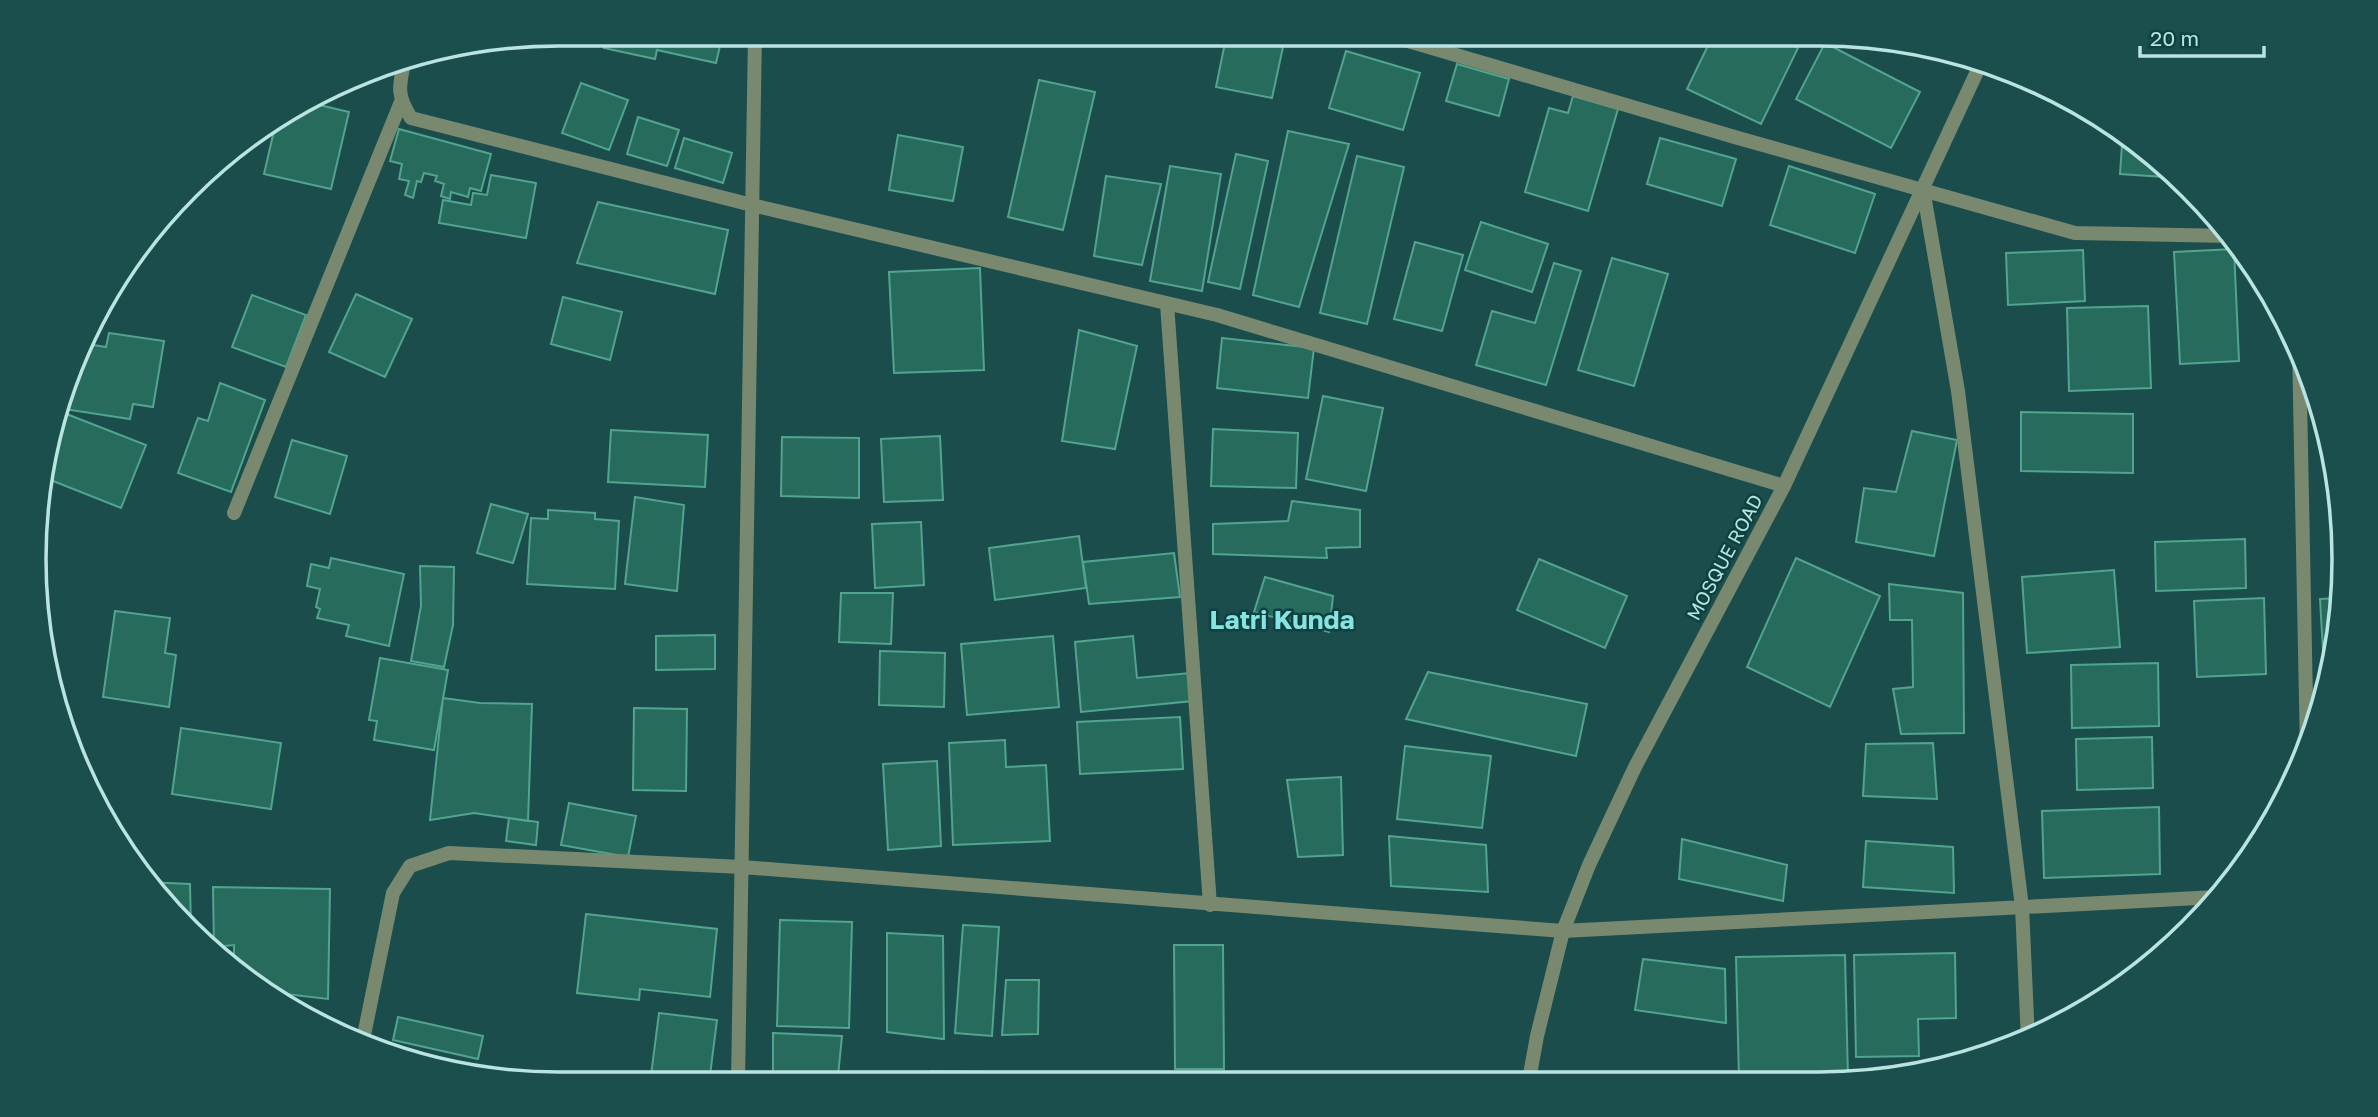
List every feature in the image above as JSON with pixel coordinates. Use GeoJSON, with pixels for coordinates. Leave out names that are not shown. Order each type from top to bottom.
{"type":"FeatureCollection","features":[{"type":"Feature","properties":{"kind":"street"},"geometry":{"type":"LineString","coordinates":[[738,1072],[755,46]]}},
{"type":"Feature","properties":{"kind":"street"},"geometry":{"type":"LineString","coordinates":[[1436,46],[1738,138],[2075,233],[2218,236]]}},
{"type":"Feature","properties":{"kind":"street"},"geometry":{"type":"LineString","coordinates":[[234,513],[401,102],[403,70]]}},
{"type":"Feature","properties":{"kind":"street","name":"MOSQUE ROAD"},"geometry":{"type":"LineString","coordinates":[[1531,1072],[1537,1036],[1563,931],[1589,865],[1635,767],[1784,486],[1977,71]]}},
{"type":"Feature","properties":{"kind":"street"},"geometry":{"type":"LineString","coordinates":[[401,102],[411,118],[752,205],[1230,319],[1784,486]]}},
{"type":"Feature","properties":{"kind":"street"},"geometry":{"type":"LineString","coordinates":[[1923,189],[1958,391],[2022,907],[2027,1027]]}},
{"type":"Feature","properties":{"kind":"street"},"geometry":{"type":"LineString","coordinates":[[1167,304],[1210,905]]}},
{"type":"Feature","properties":{"kind":"street"},"geometry":{"type":"LineString","coordinates":[[2300,380],[2306,719]]}},
{"type":"Feature","properties":{"kind":"street"},"geometry":{"type":"LineString","coordinates":[[364,1033],[393,893],[410,866],[449,853],[742,867],[1563,931],[2204,898]]}},
{"type":"Feature","properties":{"kind":"building"},"geometry":{"type":"Polygon","coordinates":[[[720,46],[716,63],[657,50],[655,59],[604,48],[720,46]]]}},
{"type":"Feature","properties":{"kind":"building"},"geometry":{"type":"Polygon","coordinates":[[[1224,46],[1283,46],[1272,98],[1216,87],[1224,46]]]}},
{"type":"Feature","properties":{"kind":"building"},"geometry":{"type":"Polygon","coordinates":[[[1708,46],[1798,48],[1761,124],[1687,89],[1708,46]]]}},
{"type":"Feature","properties":{"kind":"building"},"geometry":{"type":"Polygon","coordinates":[[[1823,46],[1831,46],[1920,92],[1891,148],[1796,99],[1823,46]]]}},
{"type":"Feature","properties":{"kind":"building"},"geometry":{"type":"Polygon","coordinates":[[[1346,51],[1420,73],[1403,130],[1329,108],[1346,51]]]}},
{"type":"Feature","properties":{"kind":"building"},"geometry":{"type":"Polygon","coordinates":[[[1457,64],[1509,79],[1499,116],[1446,101],[1457,64]]]}},
{"type":"Feature","properties":{"kind":"building"},"geometry":{"type":"Polygon","coordinates":[[[1039,80],[1095,92],[1063,230],[1008,217],[1039,80]]]}},
{"type":"Feature","properties":{"kind":"building"},"geometry":{"type":"Polygon","coordinates":[[[581,83],[628,100],[609,150],[562,133],[581,83]]]}},
{"type":"Feature","properties":{"kind":"building"},"geometry":{"type":"Polygon","coordinates":[[[1573,96],[1618,109],[1588,211],[1525,192],[1549,108],[1568,113],[1573,96]]]}},
{"type":"Feature","properties":{"kind":"building"},"geometry":{"type":"Polygon","coordinates":[[[319,105],[349,112],[331,189],[264,174],[274,131],[319,105]]]}},
{"type":"Feature","properties":{"kind":"building"},"geometry":{"type":"Polygon","coordinates":[[[638,117],[679,130],[667,166],[627,154],[638,117]]]}},
{"type":"Feature","properties":{"kind":"building"},"geometry":{"type":"Polygon","coordinates":[[[399,129],[491,154],[481,191],[470,188],[468,197],[451,192],[450,199],[441,196],[444,184],[435,181],[437,176],[424,173],[421,182],[417,181],[413,198],[405,195],[409,181],[399,179],[402,164],[390,161],[399,129]]]}},
{"type":"Feature","properties":{"kind":"building"},"geometry":{"type":"Polygon","coordinates":[[[1288,131],[1349,144],[1299,307],[1253,295],[1288,131]]]}},
{"type":"Feature","properties":{"kind":"building"},"geometry":{"type":"Polygon","coordinates":[[[898,135],[963,147],[953,201],[889,190],[898,135]]]}},
{"type":"Feature","properties":{"kind":"building"},"geometry":{"type":"Polygon","coordinates":[[[684,138],[732,153],[723,183],[675,168],[684,138]]]}},
{"type":"Feature","properties":{"kind":"building"},"geometry":{"type":"Polygon","coordinates":[[[1660,138],[1736,159],[1722,206],[1647,184],[1660,138]]]}},
{"type":"Feature","properties":{"kind":"building"},"geometry":{"type":"Polygon","coordinates":[[[2122,145],[2162,177],[2120,174],[2122,145]]]}},
{"type":"Feature","properties":{"kind":"building"},"geometry":{"type":"Polygon","coordinates":[[[1236,154],[1268,161],[1240,289],[1208,282],[1236,154]]]}},
{"type":"Feature","properties":{"kind":"building"},"geometry":{"type":"Polygon","coordinates":[[[1357,156],[1404,167],[1367,324],[1320,313],[1357,156]]]}},
{"type":"Feature","properties":{"kind":"building"},"geometry":{"type":"Polygon","coordinates":[[[1170,166],[1221,174],[1202,291],[1150,281],[1170,166]]]}},
{"type":"Feature","properties":{"kind":"building"},"geometry":{"type":"Polygon","coordinates":[[[1789,166],[1875,194],[1855,253],[1770,225],[1789,166]]]}},
{"type":"Feature","properties":{"kind":"building"},"geometry":{"type":"Polygon","coordinates":[[[491,175],[536,183],[526,238],[439,223],[443,200],[471,205],[473,193],[487,195],[491,175]]]}},
{"type":"Feature","properties":{"kind":"building"},"geometry":{"type":"Polygon","coordinates":[[[1106,176],[1161,184],[1142,265],[1094,256],[1106,176]]]}},
{"type":"Feature","properties":{"kind":"building"},"geometry":{"type":"Polygon","coordinates":[[[598,202],[728,230],[715,294],[577,263],[598,202]]]}},
{"type":"Feature","properties":{"kind":"building"},"geometry":{"type":"Polygon","coordinates":[[[1481,222],[1548,244],[1532,292],[1465,270],[1481,222]]]}},
{"type":"Feature","properties":{"kind":"building"},"geometry":{"type":"Polygon","coordinates":[[[1415,242],[1463,255],[1442,331],[1394,319],[1415,242]]]}},
{"type":"Feature","properties":{"kind":"building"},"geometry":{"type":"Polygon","coordinates":[[[2228,249],[2234,257],[2239,361],[2180,364],[2174,252],[2228,249]]]}},
{"type":"Feature","properties":{"kind":"building"},"geometry":{"type":"Polygon","coordinates":[[[2083,250],[2085,301],[2008,305],[2006,253],[2083,250]]]}},
{"type":"Feature","properties":{"kind":"building"},"geometry":{"type":"Polygon","coordinates":[[[1612,258],[1668,274],[1634,386],[1578,370],[1612,258]]]}},
{"type":"Feature","properties":{"kind":"building"},"geometry":{"type":"Polygon","coordinates":[[[1554,263],[1581,271],[1546,385],[1476,365],[1492,311],[1535,323],[1554,263]]]}},
{"type":"Feature","properties":{"kind":"building"},"geometry":{"type":"Polygon","coordinates":[[[980,268],[984,370],[894,373],[889,272],[980,268]]]}},
{"type":"Feature","properties":{"kind":"building"},"geometry":{"type":"Polygon","coordinates":[[[356,294],[412,319],[385,377],[329,352],[356,294]]]}},
{"type":"Feature","properties":{"kind":"building"},"geometry":{"type":"Polygon","coordinates":[[[252,295],[306,315],[286,367],[232,347],[252,295]]]}},
{"type":"Feature","properties":{"kind":"building"},"geometry":{"type":"Polygon","coordinates":[[[563,297],[622,312],[610,360],[551,344],[563,297]]]}},
{"type":"Feature","properties":{"kind":"building"},"geometry":{"type":"Polygon","coordinates":[[[2148,306],[2151,388],[2069,391],[2067,308],[2148,306]]]}},
{"type":"Feature","properties":{"kind":"building"},"geometry":{"type":"Polygon","coordinates":[[[1079,330],[1137,346],[1115,449],[1062,441],[1079,330]]]}},
{"type":"Feature","properties":{"kind":"building"},"geometry":{"type":"Polygon","coordinates":[[[109,333],[164,341],[153,407],[133,404],[130,419],[68,410],[92,345],[106,347],[109,333]]]}},
{"type":"Feature","properties":{"kind":"building"},"geometry":{"type":"Polygon","coordinates":[[[1222,338],[1314,348],[1308,398],[1217,388],[1222,338]]]}},
{"type":"Feature","properties":{"kind":"building"},"geometry":{"type":"Polygon","coordinates":[[[220,383],[265,400],[231,492],[178,473],[198,418],[208,421],[220,383]]]}},
{"type":"Feature","properties":{"kind":"building"},"geometry":{"type":"Polygon","coordinates":[[[1323,396],[1383,408],[1366,491],[1306,479],[1323,396]]]}},
{"type":"Feature","properties":{"kind":"building"},"geometry":{"type":"Polygon","coordinates":[[[2021,412],[2133,414],[2133,473],[2021,471],[2021,412]]]}},
{"type":"Feature","properties":{"kind":"building"},"geometry":{"type":"Polygon","coordinates":[[[67,414],[146,445],[121,508],[52,480],[67,414]]]}},
{"type":"Feature","properties":{"kind":"building"},"geometry":{"type":"Polygon","coordinates":[[[1213,429],[1298,433],[1296,488],[1211,486],[1213,429]]]}},
{"type":"Feature","properties":{"kind":"building"},"geometry":{"type":"Polygon","coordinates":[[[611,430],[708,435],[705,487],[608,482],[611,430]]]}},
{"type":"Feature","properties":{"kind":"building"},"geometry":{"type":"Polygon","coordinates":[[[1912,431],[1957,440],[1934,556],[1856,542],[1864,488],[1896,492],[1912,431]]]}},
{"type":"Feature","properties":{"kind":"building"},"geometry":{"type":"Polygon","coordinates":[[[940,436],[943,500],[884,502],[881,439],[940,436]]]}},
{"type":"Feature","properties":{"kind":"building"},"geometry":{"type":"Polygon","coordinates":[[[782,437],[859,438],[859,498],[781,496],[782,437]]]}},
{"type":"Feature","properties":{"kind":"building"},"geometry":{"type":"Polygon","coordinates":[[[292,440],[347,456],[330,514],[275,497],[292,440]]]}},
{"type":"Feature","properties":{"kind":"building"},"geometry":{"type":"Polygon","coordinates":[[[635,497],[684,505],[677,591],[625,584],[635,497]]]}},
{"type":"Feature","properties":{"kind":"building"},"geometry":{"type":"Polygon","coordinates":[[[1292,501],[1360,510],[1360,547],[1326,548],[1327,558],[1213,554],[1213,524],[1288,521],[1292,501]]]}},
{"type":"Feature","properties":{"kind":"building"},"geometry":{"type":"Polygon","coordinates":[[[491,504],[528,514],[513,563],[477,553],[491,504]]]}},
{"type":"Feature","properties":{"kind":"building"},"geometry":{"type":"Polygon","coordinates":[[[548,510],[595,513],[595,519],[619,521],[615,589],[527,584],[531,518],[548,519],[548,510]]]}},
{"type":"Feature","properties":{"kind":"building"},"geometry":{"type":"Polygon","coordinates":[[[921,522],[924,585],[875,588],[872,524],[921,522]]]}},
{"type":"Feature","properties":{"kind":"building"},"geometry":{"type":"Polygon","coordinates":[[[1079,536],[1086,588],[995,600],[989,548],[1079,536]]]}},
{"type":"Feature","properties":{"kind":"building"},"geometry":{"type":"Polygon","coordinates":[[[2245,539],[2246,588],[2156,591],[2155,542],[2245,539]]]}},
{"type":"Feature","properties":{"kind":"building"},"geometry":{"type":"Polygon","coordinates":[[[1174,553],[1180,597],[1089,604],[1083,562],[1174,553]]]}},
{"type":"Feature","properties":{"kind":"building"},"geometry":{"type":"Polygon","coordinates":[[[331,558],[404,574],[389,646],[346,636],[349,625],[317,618],[320,609],[316,607],[320,589],[307,586],[311,564],[329,568],[331,558]]]}},
{"type":"Feature","properties":{"kind":"building"},"geometry":{"type":"Polygon","coordinates":[[[1796,558],[1880,596],[1830,707],[1747,667],[1796,558]]]}},
{"type":"Feature","properties":{"kind":"building"},"geometry":{"type":"Polygon","coordinates":[[[1539,559],[1627,596],[1605,648],[1517,610],[1539,559]]]}},
{"type":"Feature","properties":{"kind":"building"},"geometry":{"type":"Polygon","coordinates":[[[420,566],[454,567],[453,625],[444,667],[411,661],[421,606],[420,566]]]}},
{"type":"Feature","properties":{"kind":"building"},"geometry":{"type":"Polygon","coordinates":[[[2114,570],[2120,647],[2027,653],[2022,577],[2114,570]]]}},
{"type":"Feature","properties":{"kind":"building"},"geometry":{"type":"Polygon","coordinates":[[[1265,577],[1333,596],[1329,632],[1254,612],[1265,577]]]}},
{"type":"Feature","properties":{"kind":"building"},"geometry":{"type":"Polygon","coordinates":[[[1889,584],[1963,593],[1964,733],[1901,734],[1893,689],[1913,687],[1912,620],[1890,620],[1889,584]]]}},
{"type":"Feature","properties":{"kind":"building"},"geometry":{"type":"Polygon","coordinates":[[[841,593],[893,593],[891,644],[839,642],[841,593]]]}},
{"type":"Feature","properties":{"kind":"building"},"geometry":{"type":"Polygon","coordinates":[[[2264,598],[2266,674],[2197,677],[2194,601],[2264,598]]]}},
{"type":"Feature","properties":{"kind":"building"},"geometry":{"type":"Polygon","coordinates":[[[2320,599],[2330,599],[2323,657],[2320,599]]]}},
{"type":"Feature","properties":{"kind":"building"},"geometry":{"type":"Polygon","coordinates":[[[115,611],[170,618],[165,653],[176,655],[169,707],[103,697],[115,611]]]}},
{"type":"Feature","properties":{"kind":"building"},"geometry":{"type":"Polygon","coordinates":[[[715,635],[715,669],[656,670],[656,636],[715,635]]]}},
{"type":"Feature","properties":{"kind":"building"},"geometry":{"type":"Polygon","coordinates":[[[1053,636],[1059,707],[967,715],[961,644],[1053,636]]]}},
{"type":"Feature","properties":{"kind":"building"},"geometry":{"type":"Polygon","coordinates":[[[1133,636],[1137,678],[1190,673],[1193,701],[1081,712],[1075,642],[1133,636]]]}},
{"type":"Feature","properties":{"kind":"building"},"geometry":{"type":"Polygon","coordinates":[[[880,651],[945,653],[944,707],[879,705],[880,651]]]}},
{"type":"Feature","properties":{"kind":"building"},"geometry":{"type":"Polygon","coordinates":[[[380,658],[448,670],[434,750],[374,740],[377,721],[369,720],[380,658]]]}},
{"type":"Feature","properties":{"kind":"building"},"geometry":{"type":"Polygon","coordinates":[[[2158,663],[2159,726],[2072,728],[2071,665],[2158,663]]]}},
{"type":"Feature","properties":{"kind":"building"},"geometry":{"type":"Polygon","coordinates":[[[1428,672],[1587,704],[1576,756],[1406,719],[1428,672]]]}},
{"type":"Feature","properties":{"kind":"building"},"geometry":{"type":"Polygon","coordinates":[[[443,698],[480,703],[532,704],[528,821],[474,813],[430,820],[443,698]]]}},
{"type":"Feature","properties":{"kind":"building"},"geometry":{"type":"Polygon","coordinates":[[[634,708],[687,709],[686,791],[633,790],[634,708]]]}},
{"type":"Feature","properties":{"kind":"building"},"geometry":{"type":"Polygon","coordinates":[[[1180,717],[1183,769],[1080,774],[1077,722],[1180,717]]]}},
{"type":"Feature","properties":{"kind":"building"},"geometry":{"type":"Polygon","coordinates":[[[181,728],[281,743],[271,809],[172,794],[181,728]]]}},
{"type":"Feature","properties":{"kind":"building"},"geometry":{"type":"Polygon","coordinates":[[[2152,737],[2153,788],[2077,790],[2076,739],[2152,737]]]}},
{"type":"Feature","properties":{"kind":"building"},"geometry":{"type":"Polygon","coordinates":[[[1005,740],[1006,767],[1046,765],[1050,841],[953,845],[949,743],[1005,740]]]}},
{"type":"Feature","properties":{"kind":"building"},"geometry":{"type":"Polygon","coordinates":[[[1933,743],[1937,799],[1863,796],[1866,744],[1933,743]]]}},
{"type":"Feature","properties":{"kind":"building"},"geometry":{"type":"Polygon","coordinates":[[[1405,746],[1491,756],[1482,828],[1397,819],[1405,746]]]}},
{"type":"Feature","properties":{"kind":"building"},"geometry":{"type":"Polygon","coordinates":[[[937,761],[941,846],[888,850],[883,764],[937,761]]]}},
{"type":"Feature","properties":{"kind":"building"},"geometry":{"type":"Polygon","coordinates":[[[1341,777],[1343,855],[1298,857],[1287,780],[1341,777]]]}},
{"type":"Feature","properties":{"kind":"building"},"geometry":{"type":"Polygon","coordinates":[[[569,803],[636,816],[628,857],[561,845],[569,803]]]}},
{"type":"Feature","properties":{"kind":"building"},"geometry":{"type":"Polygon","coordinates":[[[2159,807],[2160,874],[2044,878],[2042,811],[2159,807]]]}},
{"type":"Feature","properties":{"kind":"building"},"geometry":{"type":"Polygon","coordinates":[[[509,818],[538,822],[536,845],[506,841],[509,818]]]}},
{"type":"Feature","properties":{"kind":"building"},"geometry":{"type":"Polygon","coordinates":[[[1389,836],[1486,845],[1488,892],[1391,886],[1389,836]]]}},
{"type":"Feature","properties":{"kind":"building"},"geometry":{"type":"Polygon","coordinates":[[[1682,839],[1787,865],[1783,901],[1679,879],[1682,839]]]}},
{"type":"Feature","properties":{"kind":"building"},"geometry":{"type":"Polygon","coordinates":[[[1866,841],[1953,847],[1954,893],[1863,887],[1866,841]]]}},
{"type":"Feature","properties":{"kind":"building"},"geometry":{"type":"Polygon","coordinates":[[[161,883],[190,884],[191,915],[161,883]]]}},
{"type":"Feature","properties":{"kind":"building"},"geometry":{"type":"Polygon","coordinates":[[[213,887],[330,889],[328,999],[288,994],[234,955],[234,945],[223,946],[214,938],[213,887]]]}},
{"type":"Feature","properties":{"kind":"building"},"geometry":{"type":"Polygon","coordinates":[[[586,914],[717,929],[710,997],[640,989],[639,1000],[577,993],[586,914]]]}},
{"type":"Feature","properties":{"kind":"building"},"geometry":{"type":"Polygon","coordinates":[[[780,920],[852,922],[849,1028],[777,1026],[780,920]]]}},
{"type":"Feature","properties":{"kind":"building"},"geometry":{"type":"Polygon","coordinates":[[[963,925],[999,927],[992,1036],[955,1033],[963,925]]]}},
{"type":"Feature","properties":{"kind":"building"},"geometry":{"type":"Polygon","coordinates":[[[887,933],[943,936],[944,1039],[887,1032],[887,933]]]}},
{"type":"Feature","properties":{"kind":"building"},"geometry":{"type":"Polygon","coordinates":[[[1174,945],[1223,945],[1224,1069],[1175,1069],[1174,945]]]}},
{"type":"Feature","properties":{"kind":"building"},"geometry":{"type":"Polygon","coordinates":[[[1955,953],[1956,1018],[1918,1019],[1919,1056],[1856,1057],[1854,955],[1955,953]]]}},
{"type":"Feature","properties":{"kind":"building"},"geometry":{"type":"Polygon","coordinates":[[[1845,955],[1848,1070],[1739,1072],[1736,957],[1845,955]]]}},
{"type":"Feature","properties":{"kind":"building"},"geometry":{"type":"Polygon","coordinates":[[[1643,959],[1725,969],[1726,1023],[1635,1010],[1643,959]]]}},
{"type":"Feature","properties":{"kind":"building"},"geometry":{"type":"Polygon","coordinates":[[[1006,980],[1039,980],[1038,1034],[1002,1035],[1006,980]]]}},
{"type":"Feature","properties":{"kind":"building"},"geometry":{"type":"Polygon","coordinates":[[[659,1013],[717,1020],[710,1072],[651,1072],[659,1013]]]}},
{"type":"Feature","properties":{"kind":"building"},"geometry":{"type":"Polygon","coordinates":[[[398,1017],[483,1036],[478,1059],[393,1040],[398,1017]]]}},
{"type":"Feature","properties":{"kind":"building"},"geometry":{"type":"Polygon","coordinates":[[[773,1033],[842,1036],[838,1072],[773,1072],[773,1033]]]}},
{"type":"Feature","properties":{"kind":"building"},"geometry":{"type":"Polygon","coordinates":[[[931,1071],[1005,1072],[931,1072],[931,1071]]]}},
{"type":"Feature","properties":{"kind":"district","name":"Latri Kunda"},"geometry":{"type":"Point","coordinates":[1282,619]}}]}
